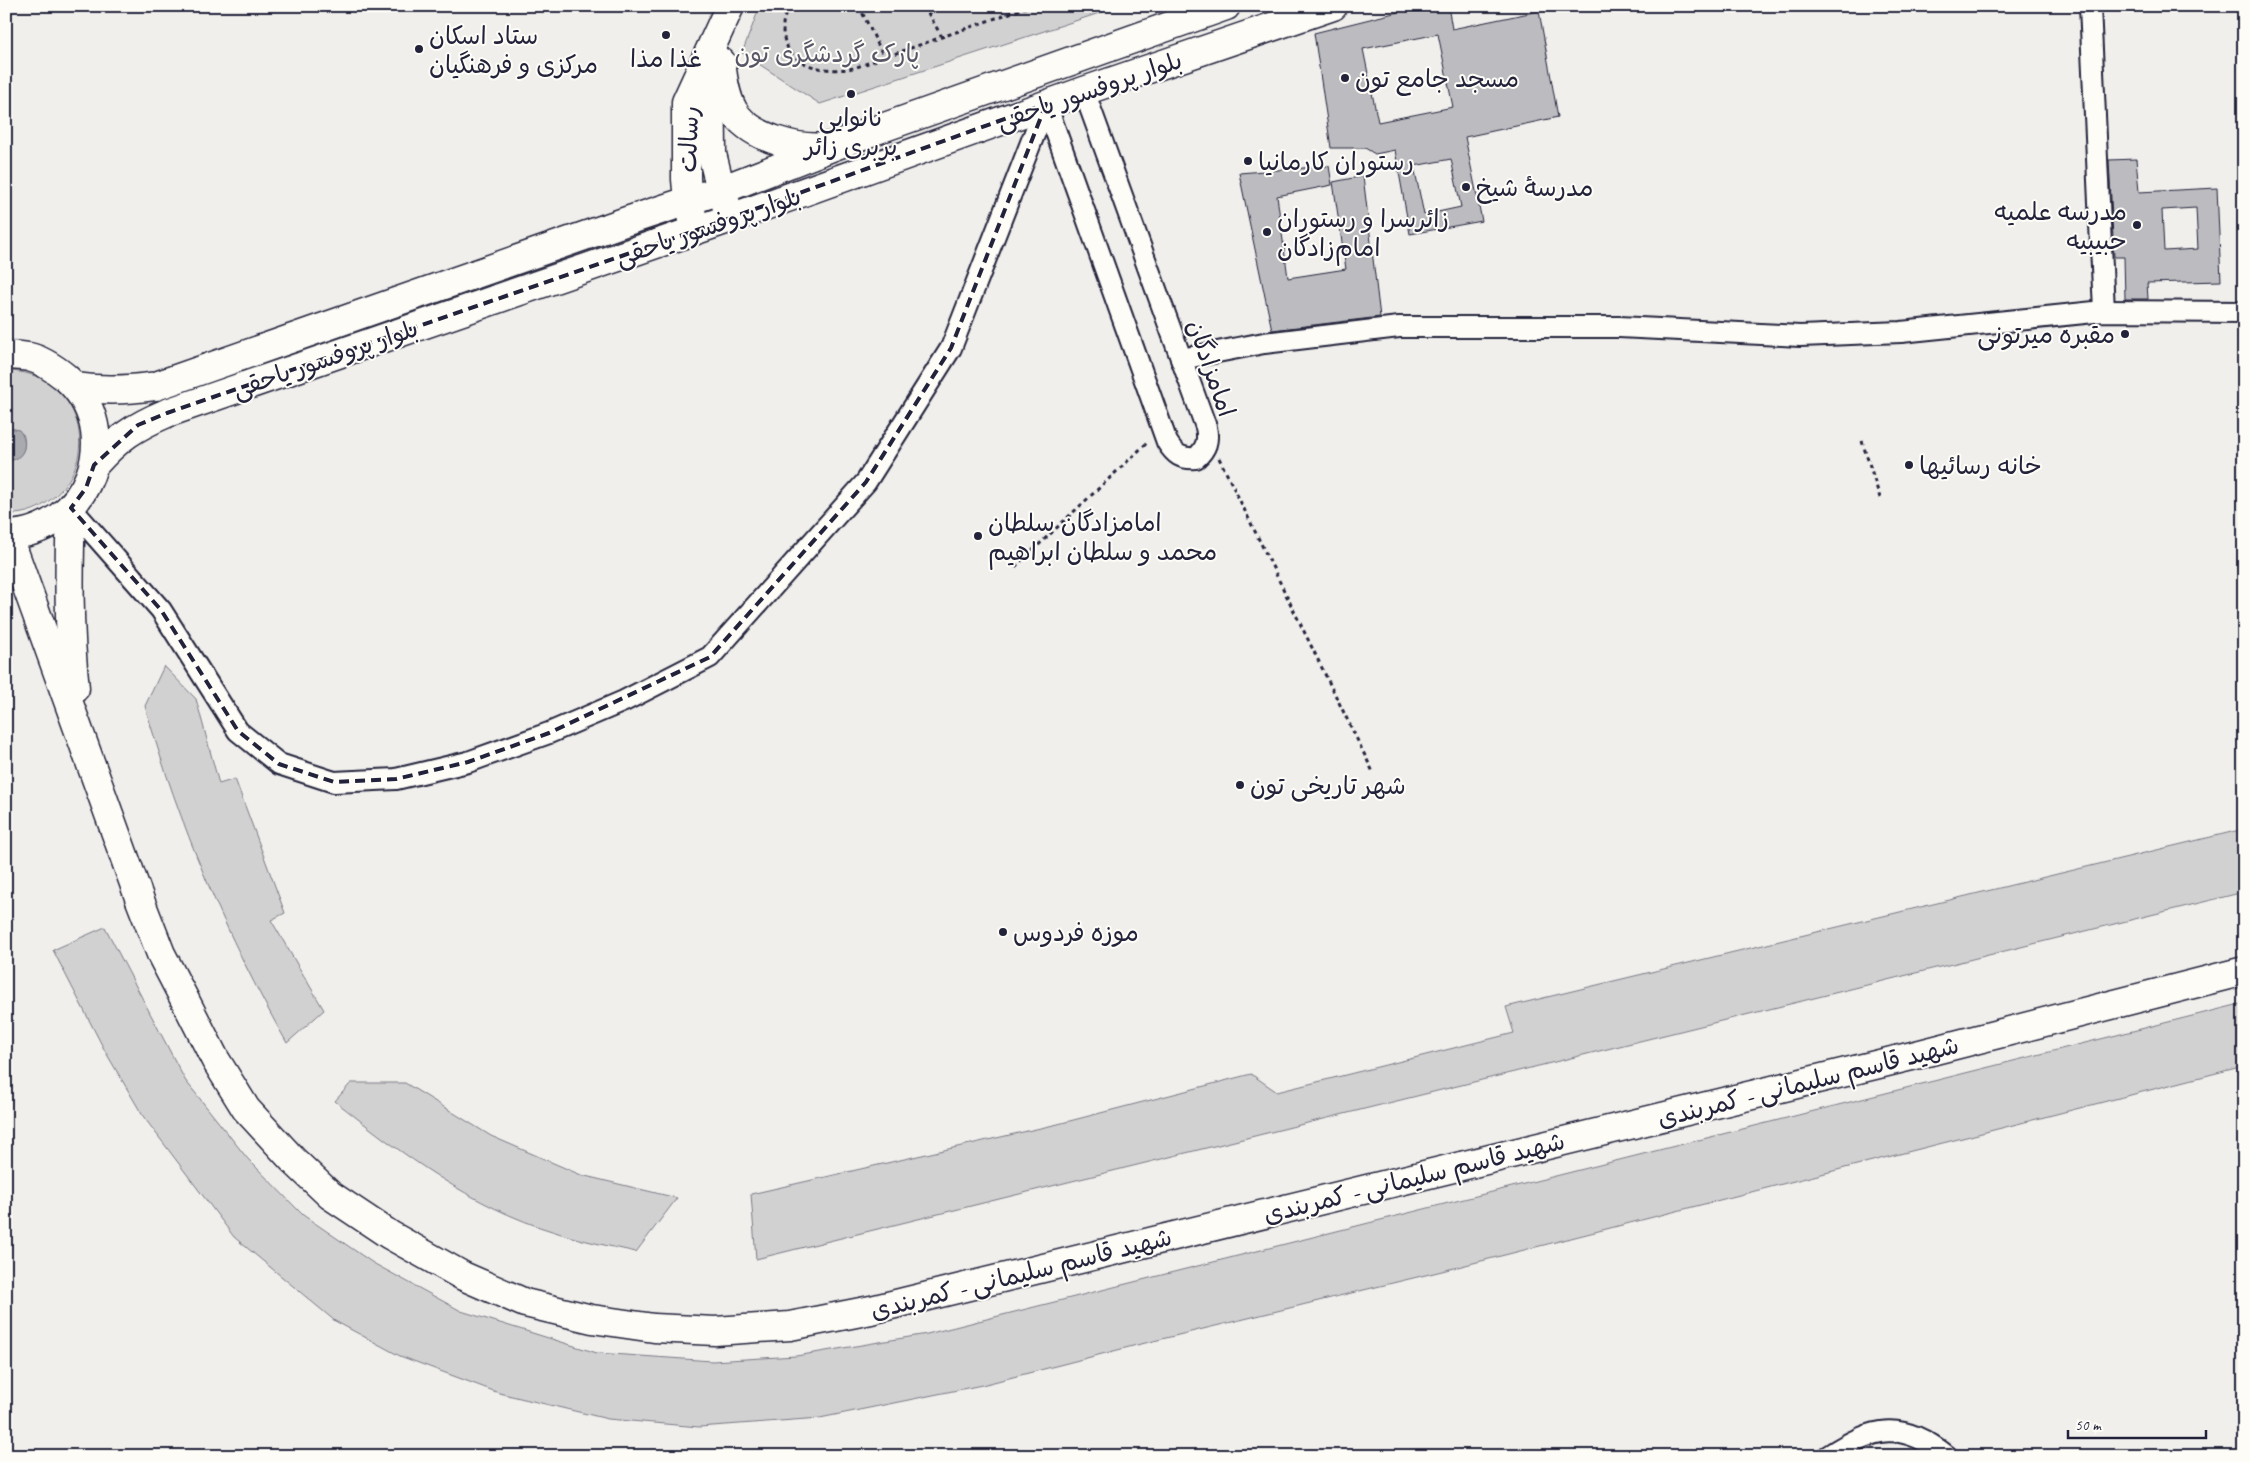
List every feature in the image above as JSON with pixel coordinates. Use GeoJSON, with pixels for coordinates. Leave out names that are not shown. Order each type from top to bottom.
{"type":"FeatureCollection","features":[{"type":"Feature","properties":{"kind":"main road","name":"رسالت"},"geometry":{"type":"LineString","coordinates":[[697,230],[686,190],[686,102],[730,6]]}},
{"type":"Feature","properties":{"kind":"main road","name":"بلوار پروفسور یاحقی"},"geometry":{"type":"LineString","coordinates":[[76,387],[126,390],[156,386],[627,221],[686,190],[718,182],[865,134],[1226,6]]}},
{"type":"Feature","properties":{"kind":"main road","name":"بلوار پروفسور یاحقی"},"geometry":{"type":"LineString","coordinates":[[94,464],[114,443],[138,425],[167,413],[697,230],[1046,104],[1333,6]]}},
{"type":"Feature","properties":{"kind":"main road","name":"رسالت"},"geometry":{"type":"LineString","coordinates":[[715,42],[710,133],[718,182],[731,218]]}},
{"type":"Feature","properties":{"kind":"main road"},"geometry":{"type":"LineString","coordinates":[[715,42],[723,82],[737,116],[754,132],[789,145],[825,147],[865,134],[878,165]]}},
{"type":"Feature","properties":{"kind":"main road"},"geometry":{"type":"LineString","coordinates":[[627,221],[656,201],[667,189],[674,175],[686,102]]}},
{"type":"Feature","properties":{"kind":"main road"},"geometry":{"type":"LineString","coordinates":[[6,355],[30,357],[55,368],[76,387],[90,410],[96,437],[94,464],[86,488],[71,508],[52,522],[31,531],[7,535],[80,734]]}},
{"type":"Feature","properties":{"kind":"main road"},"geometry":{"type":"LineString","coordinates":[[71,508],[70,648],[80,734]]}},
{"type":"Feature","properties":{"kind":"main road","name":"شهید قاسم سلیمانی - کمربندی"},"geometry":{"type":"LineString","coordinates":[[80,734],[140,900],[170,971],[215,1059],[246,1109],[293,1160],[330,1195],[390,1235],[464,1276],[525,1303],[592,1319],[654,1328],[715,1331],[790,1326],[871,1310],[1912,1056],[2244,970]]}},
{"type":"Feature","properties":{"kind":"street"},"geometry":{"type":"LineString","coordinates":[[2090,6],[2104,310]]}},
{"type":"Feature","properties":{"kind":"street","name":"امامزادگان"},"geometry":{"type":"LineString","coordinates":[[1046,104],[1162,429],[1174,453],[1185,459],[1196,458],[1205,450],[1208,437],[1084,91]]}},
{"type":"Feature","properties":{"kind":"street"},"geometry":{"type":"LineString","coordinates":[[71,508],[161,610],[238,731],[279,764],[334,782],[396,780],[468,762],[549,733],[624,701],[710,657],[866,482],[951,348],[1046,104]]}},
{"type":"Feature","properties":{"kind":"street"},"geometry":{"type":"LineString","coordinates":[[1181,359],[1264,343],[1399,327],[1619,327],[1800,336],[1901,332],[2104,310],[2244,312]]}},
{"type":"Feature","properties":{"kind":"street"},"geometry":{"type":"LineString","coordinates":[[1828,1456],[1876,1432],[1902,1431],[1928,1441],[1946,1456]]}},
{"type":"Feature","properties":{"kind":"path"},"geometry":{"type":"LineString","coordinates":[[788,6],[783,24],[785,41],[790,52],[799,61],[813,68],[838,71],[854,68],[1030,6]]}},
{"type":"Feature","properties":{"kind":"path"},"geometry":{"type":"LineString","coordinates":[[859,6],[884,57]]}},
{"type":"Feature","properties":{"kind":"path"},"geometry":{"type":"LineString","coordinates":[[924,6],[942,38]]}},
{"type":"Feature","properties":{"kind":"path"},"geometry":{"type":"LineString","coordinates":[[1003,6],[1008,14]]}},
{"type":"Feature","properties":{"kind":"path"},"geometry":{"type":"LineString","coordinates":[[1015,567],[1162,429]]}},
{"type":"Feature","properties":{"kind":"path"},"geometry":{"type":"LineString","coordinates":[[1208,437],[1374,774]]}},
{"type":"Feature","properties":{"kind":"path"},"geometry":{"type":"LineString","coordinates":[[1862,441],[1881,501]]}},
{"type":"Feature","properties":{"kind":"highlighted area"},"geometry":{"type":"Polygon","coordinates":[[[1046,104],[951,348],[866,482],[710,657],[549,733],[468,762],[396,779],[334,782],[279,764],[238,731],[161,610],[71,508],[86,488],[94,465],[138,425],[167,413],[697,230],[1046,104]]]}},
{"type":"Feature","properties":{"kind":"green space","name":"پارک گردشگری تون"},"geometry":{"type":"Polygon","coordinates":[[[760,6],[1121,6],[820,104],[742,53],[760,6]]]}},
{"type":"Feature","properties":{"kind":"green space"},"geometry":{"type":"Polygon","coordinates":[[[6,371],[31,375],[52,385],[67,402],[77,421],[80,443],[76,465],[65,486],[42,506],[17,514],[6,514],[6,461],[16,459],[22,452],[25,444],[23,434],[6,427],[6,371]]]}},
{"type":"Feature","properties":{"kind":"green space"},"geometry":{"type":"Polygon","coordinates":[[[164,666],[196,699],[219,784],[235,779],[285,913],[271,920],[324,1010],[287,1043],[224,921],[189,837],[158,750],[145,706],[164,666]]]}},
{"type":"Feature","properties":{"kind":"green space"},"geometry":{"type":"Polygon","coordinates":[[[2244,829],[2244,892],[756,1259],[751,1194],[1058,1124],[1251,1074],[1277,1092],[1514,1033],[1506,1007],[2244,829]]]}},
{"type":"Feature","properties":{"kind":"green space"},"geometry":{"type":"Polygon","coordinates":[[[105,927],[185,1080],[247,1158],[303,1215],[373,1263],[461,1311],[597,1353],[712,1361],[796,1356],[927,1334],[2244,1003],[2244,1066],[1442,1271],[1133,1346],[982,1385],[820,1418],[699,1427],[608,1419],[499,1393],[400,1356],[335,1321],[234,1237],[143,1116],[105,1051],[53,950],[105,927]]]}},
{"type":"Feature","properties":{"kind":"green space"},"geometry":{"type":"Polygon","coordinates":[[[351,1083],[405,1083],[491,1136],[581,1175],[677,1198],[636,1252],[555,1232],[524,1221],[467,1194],[412,1159],[335,1101],[351,1083]]]}},
{"type":"Feature","properties":{"kind":"shaded area"},"geometry":{"type":"Polygon","coordinates":[[[6,427],[19,430],[24,440],[24,446],[21,455],[6,461],[6,427]]]}},
{"type":"Feature","properties":{"kind":"building"},"geometry":{"type":"Polygon","coordinates":[[[1422,6],[1448,6],[1452,29],[1539,11],[1558,117],[1465,137],[1482,221],[1410,234],[1395,150],[1375,154],[1365,148],[1331,148],[1314,33],[1422,6]],[[1438,34],[1363,49],[1378,122],[1453,107],[1438,34]],[[1451,159],[1414,166],[1424,215],[1461,207],[1451,159]]]}},
{"type":"Feature","properties":{"kind":"building","name":"مدرسه علمیه حبیبیه"},"geometry":{"type":"Polygon","coordinates":[[[2136,159],[2139,192],[2217,188],[2221,281],[2147,283],[2148,299],[2125,299],[2124,257],[2114,257],[2109,160],[2136,159]],[[2196,208],[2162,210],[2164,251],[2198,249],[2196,208]]]}},
{"type":"Feature","properties":{"kind":"building","name":"زائرسرا و رستوران امام‌زادگان"},"geometry":{"type":"Polygon","coordinates":[[[1329,166],[1332,185],[1277,196],[1288,278],[1346,269],[1333,182],[1363,176],[1380,317],[1272,330],[1239,173],[1329,166]]]}},
{"type":"Feature","properties":{"kind":"place","name":"غذا مذا"},"geometry":{"type":"Point","coordinates":[666,35]}},
{"type":"Feature","properties":{"kind":"place","name":"ستاد اسکان مرکزی و فرهنگیان"},"geometry":{"type":"Point","coordinates":[419,49]}},
{"type":"Feature","properties":{"kind":"place","name":"مسجد جامع تون"},"geometry":{"type":"Point","coordinates":[1345,78]}},
{"type":"Feature","properties":{"kind":"place","name":"نانوایی بربری زائر"},"geometry":{"type":"Point","coordinates":[851,94]}},
{"type":"Feature","properties":{"kind":"place","name":"رستوران کارمانیا"},"geometry":{"type":"Point","coordinates":[1248,161]}},
{"type":"Feature","properties":{"kind":"place","name":"مدرسهٔ شیخ"},"geometry":{"type":"Point","coordinates":[1466,187]}},
{"type":"Feature","properties":{"kind":"place","name":"مدرسه علمیه حبیبیه"},"geometry":{"type":"Point","coordinates":[2137,225]}},
{"type":"Feature","properties":{"kind":"place","name":"زائرسرا و رستوران امام‌زادگان"},"geometry":{"type":"Point","coordinates":[1267,232]}},
{"type":"Feature","properties":{"kind":"place","name":"مقبره میرتونی"},"geometry":{"type":"Point","coordinates":[2125,334]}},
{"type":"Feature","properties":{"kind":"place","name":"خانه رسائیها"},"geometry":{"type":"Point","coordinates":[1909,465]}},
{"type":"Feature","properties":{"kind":"place","name":"امامزادگان سلطان محمد و سلطان ابراهیم"},"geometry":{"type":"Point","coordinates":[978,536]}},
{"type":"Feature","properties":{"kind":"place","name":"شهر تاریخی تون"},"geometry":{"type":"Point","coordinates":[1240,785]}},
{"type":"Feature","properties":{"kind":"place","name":"موزه فردوس"},"geometry":{"type":"Point","coordinates":[1003,932]}}]}
